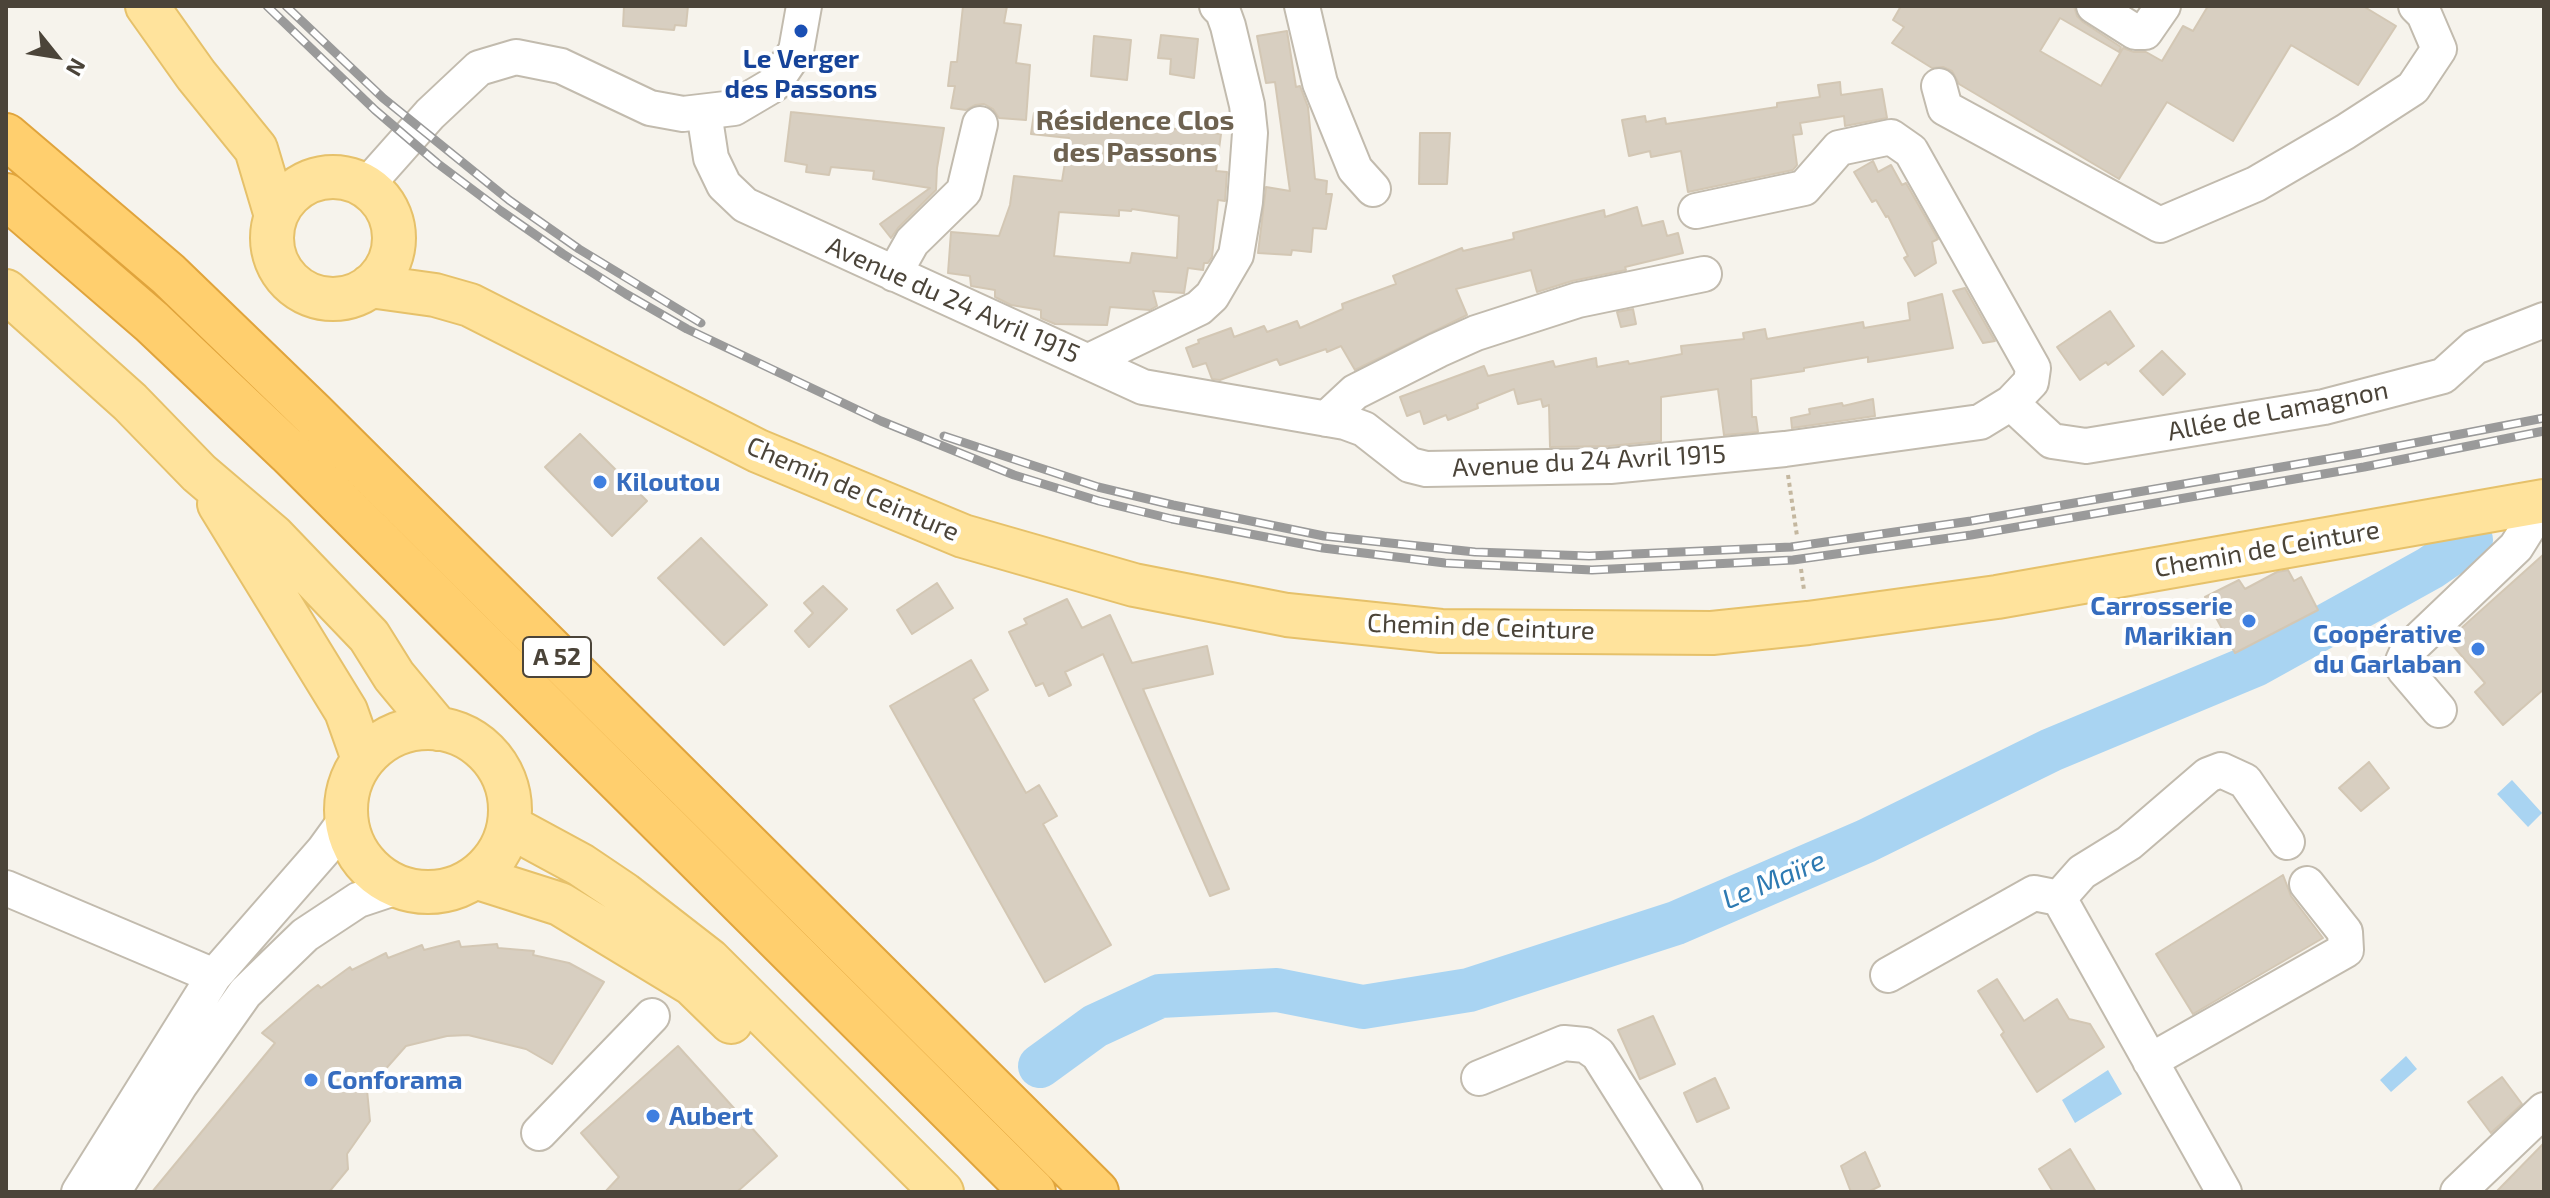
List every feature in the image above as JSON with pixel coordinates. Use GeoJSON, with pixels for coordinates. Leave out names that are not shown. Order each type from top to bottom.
{"type":"FeatureCollection","features":[{"type":"Feature","properties":{"kind":"highway","name":"A 52"},"geometry":{"type":"LineString","coordinates":[[6,136],[180,285],[1096,1192]]}},
{"type":"Feature","properties":{"kind":"highway","name":"A 52"},"geometry":{"type":"LineString","coordinates":[[6,196],[152,322],[289,452],[1033,1192]]}},
{"type":"Feature","properties":{"kind":"main road"},"geometry":{"type":"LineString","coordinates":[[147,6],[196,75],[256,149],[276,216]]}},
{"type":"Feature","properties":{"kind":"main road"},"geometry":{"type":"LineString","coordinates":[[256,149],[323,177],[345,178],[366,186],[383,201],[394,232],[392,252],[384,271],[370,286],[353,296],[333,299],[314,296],[296,287],[282,273],[274,255],[272,236],[276,216],[286,198],[303,184],[323,177]]}},
{"type":"Feature","properties":{"kind":"main road","name":"Chemin de Ceinture"},"geometry":{"type":"LineString","coordinates":[[394,232],[440,282],[470,305],[758,451],[963,536],[1134,585],[1287,615],[1441,631],[1712,633],[1997,597],[2541,501]]}},
{"type":"Feature","properties":{"kind":"main road","name":"Chemin de Ceinture"},"geometry":{"type":"LineString","coordinates":[[370,286],[435,295],[470,305]]}},
{"type":"Feature","properties":{"kind":"main road"},"geometry":{"type":"LineString","coordinates":[[6,291],[130,402],[199,473],[273,536],[369,636],[394,676],[438,729]]}},
{"type":"Feature","properties":{"kind":"main road"},"geometry":{"type":"LineString","coordinates":[[199,473],[346,711],[363,759]]}},
{"type":"Feature","properties":{"kind":"main road"},"geometry":{"type":"LineString","coordinates":[[420,727],[438,729],[467,737],[488,752],[503,774],[510,800],[509,826],[492,862],[478,878],[444,891],[420,892],[397,887],[375,874],[354,849],[345,821],[345,806],[351,781],[363,759],[379,743],[398,732],[420,727]]}},
{"type":"Feature","properties":{"kind":"main road"},"geometry":{"type":"LineString","coordinates":[[509,826],[624,894],[709,960],[942,1192]]}},
{"type":"Feature","properties":{"kind":"main road"},"geometry":{"type":"LineString","coordinates":[[478,878],[560,904],[692,984],[902,1192]]}},
{"type":"Feature","properties":{"kind":"street"},"geometry":{"type":"LineString","coordinates":[[366,186],[430,114],[479,68],[516,57],[561,66],[650,108],[683,114],[734,108],[773,85],[796,51],[804,6]]}},
{"type":"Feature","properties":{"kind":"street"},"geometry":{"type":"LineString","coordinates":[[1089,361],[1199,308],[1212,296],[1236,255],[1245,202],[1250,133],[1247,105],[1228,26],[1217,6]]}},
{"type":"Feature","properties":{"kind":"street"},"geometry":{"type":"LineString","coordinates":[[1302,6],[1320,83],[1355,169],[1373,189]]}},
{"type":"Feature","properties":{"kind":"street"},"geometry":{"type":"LineString","coordinates":[[2094,6],[2135,32],[2145,32],[2163,6]]}},
{"type":"Feature","properties":{"kind":"street"},"geometry":{"type":"LineString","coordinates":[[1939,86],[1945,108],[2160,225],[2256,184],[2413,88],[2439,49],[2424,14],[2416,6]]}},
{"type":"Feature","properties":{"kind":"street","name":"Avenue du 24 Avril 1915"},"geometry":{"type":"LineString","coordinates":[[704,112],[711,158],[724,185],[745,205],[1143,387],[1345,422],[1364,429],[1410,465],[1426,469],[1610,466],[1785,449],[1980,422],[2011,403]]}},
{"type":"Feature","properties":{"kind":"street"},"geometry":{"type":"LineString","coordinates":[[894,274],[912,242],[964,191],[980,124]]}},
{"type":"Feature","properties":{"kind":"street"},"geometry":{"type":"LineString","coordinates":[[1696,211],[1804,188],[1839,148],[1891,137],[1911,151],[2033,368],[2031,382],[2011,403]]}},
{"type":"Feature","properties":{"kind":"street"},"geometry":{"type":"LineString","coordinates":[[1326,419],[1355,392],[1476,333],[1578,300],[1704,274]]}},
{"type":"Feature","properties":{"kind":"street","name":"Allée de Lamagnon"},"geometry":{"type":"LineString","coordinates":[[2011,403],[2052,441],[2086,446],[2324,407],[2443,376],[2475,347],[2544,320]]}},
{"type":"Feature","properties":{"kind":"street"},"geometry":{"type":"LineString","coordinates":[[2439,710],[2404,669],[2403,661],[2408,650],[2516,547],[2541,501]]}},
{"type":"Feature","properties":{"kind":"street"},"geometry":{"type":"LineString","coordinates":[[2059,898],[2082,872],[2129,843],[2208,775],[2221,770],[2245,781],[2287,842]]}},
{"type":"Feature","properties":{"kind":"street"},"geometry":{"type":"LineString","coordinates":[[79,1192],[214,976],[324,850],[345,821]]}},
{"type":"Feature","properties":{"kind":"street"},"geometry":{"type":"LineString","coordinates":[[2150,1061],[2346,950],[2345,932],[2307,884]]}},
{"type":"Feature","properties":{"kind":"street"},"geometry":{"type":"LineString","coordinates":[[113,1192],[180,1085],[245,993],[305,935],[358,900],[397,887]]}},
{"type":"Feature","properties":{"kind":"street"},"geometry":{"type":"LineString","coordinates":[[6,888],[214,976]]}},
{"type":"Feature","properties":{"kind":"street"},"geometry":{"type":"LineString","coordinates":[[1888,975],[2034,893],[2059,898],[2224,1192]]}},
{"type":"Feature","properties":{"kind":"street"},"geometry":{"type":"LineString","coordinates":[[539,1133],[652,1016]]}},
{"type":"Feature","properties":{"kind":"street"},"geometry":{"type":"LineString","coordinates":[[1479,1078],[1564,1043],[1585,1045],[1598,1054],[1685,1192]]}},
{"type":"Feature","properties":{"kind":"street"},"geometry":{"type":"LineString","coordinates":[[2458,1192],[2544,1110]]}},
{"type":"Feature","properties":{"kind":"path"},"geometry":{"type":"LineString","coordinates":[[1785,449],[1797,536]]}},
{"type":"Feature","properties":{"kind":"water"},"geometry":{"type":"Polygon","coordinates":[[[2512,780],[2542,813],[2528,827],[2497,794],[2512,780]]]}},
{"type":"Feature","properties":{"kind":"water"},"geometry":{"type":"Polygon","coordinates":[[[2406,1056],[2417,1069],[2391,1092],[2380,1080],[2406,1056]]]}},
{"type":"Feature","properties":{"kind":"water"},"geometry":{"type":"Polygon","coordinates":[[[2108,1070],[2122,1094],[2075,1123],[2062,1100],[2108,1070]]]}},
{"type":"Feature","properties":{"kind":"building"},"geometry":{"type":"Polygon","coordinates":[[[624,6],[688,6],[686,26],[675,25],[674,30],[623,26],[624,6]]]}},
{"type":"Feature","properties":{"kind":"building"},"geometry":{"type":"Polygon","coordinates":[[[963,6],[1007,6],[1004,23],[1021,25],[1016,63],[1030,65],[1026,120],[999,118],[993,109],[984,104],[966,110],[951,108],[955,86],[948,86],[951,62],[957,62],[963,6]]]}},
{"type":"Feature","properties":{"kind":"building"},"geometry":{"type":"Polygon","coordinates":[[[1901,6],[2074,6],[2083,22],[2121,47],[2119,52],[2060,18],[2040,51],[2101,86],[2123,48],[2146,52],[2162,61],[2183,26],[2193,31],[2208,6],[2363,6],[2396,26],[2358,85],[2291,45],[2233,141],[2167,102],[2119,179],[1959,84],[1952,71],[1943,67],[1932,68],[1892,43],[1904,27],[1893,20],[1901,6]]]}},
{"type":"Feature","properties":{"kind":"building"},"geometry":{"type":"Polygon","coordinates":[[[1287,31],[1296,87],[1300,86],[1308,107],[1315,179],[1327,181],[1326,194],[1332,194],[1326,229],[1313,228],[1311,252],[1292,250],[1291,255],[1258,253],[1266,187],[1290,191],[1275,82],[1266,83],[1257,36],[1287,31]]]}},
{"type":"Feature","properties":{"kind":"building"},"geometry":{"type":"Polygon","coordinates":[[[1161,35],[1198,39],[1194,78],[1170,74],[1171,59],[1158,58],[1161,35]]]}},
{"type":"Feature","properties":{"kind":"building"},"geometry":{"type":"Polygon","coordinates":[[[1094,36],[1131,40],[1127,80],[1091,76],[1094,36]]]}},
{"type":"Feature","properties":{"kind":"building"},"geometry":{"type":"Polygon","coordinates":[[[1840,82],[1841,95],[1882,89],[1887,118],[1845,126],[1844,116],[1800,123],[1802,134],[1793,135],[1797,165],[1793,170],[1688,192],[1681,151],[1651,157],[1650,151],[1629,156],[1622,120],[1645,116],[1646,122],[1665,118],[1666,124],[1777,107],[1777,103],[1820,97],[1818,85],[1840,82]]]}},
{"type":"Feature","properties":{"kind":"building"},"geometry":{"type":"Polygon","coordinates":[[[791,112],[944,128],[936,190],[891,238],[880,224],[930,188],[873,179],[874,171],[831,167],[829,175],[806,172],[807,165],[785,161],[791,112]]]}},
{"type":"Feature","properties":{"kind":"building"},"geometry":{"type":"Polygon","coordinates":[[[1034,113],[1221,134],[1216,171],[1227,172],[1225,201],[1218,200],[1212,257],[1204,263],[1203,270],[1188,268],[1184,293],[1153,291],[1157,306],[1150,310],[1110,307],[1107,325],[1055,324],[1041,318],[1041,310],[1011,305],[995,297],[995,290],[971,286],[970,276],[948,273],[951,232],[999,236],[1010,205],[1014,176],[1062,181],[1069,138],[1031,134],[1034,113]],[[1132,209],[1119,210],[1119,216],[1059,212],[1054,256],[1130,263],[1132,253],[1177,258],[1179,216],[1132,209]]]}},
{"type":"Feature","properties":{"kind":"building"},"geometry":{"type":"Polygon","coordinates":[[[1420,133],[1450,133],[1447,184],[1419,184],[1420,133]]]}},
{"type":"Feature","properties":{"kind":"building"},"geometry":{"type":"Polygon","coordinates":[[[1873,161],[1878,172],[1891,165],[1902,185],[1906,183],[1938,239],[1932,242],[1936,263],[1915,276],[1904,258],[1908,256],[1888,216],[1876,200],[1872,202],[1854,172],[1873,161]]]}},
{"type":"Feature","properties":{"kind":"building"},"geometry":{"type":"Polygon","coordinates":[[[1637,207],[1642,226],[1663,221],[1667,236],[1678,233],[1683,253],[1537,292],[1531,270],[1456,289],[1467,315],[1355,370],[1341,346],[1280,365],[1277,359],[1220,380],[1212,379],[1206,363],[1193,367],[1186,348],[1199,343],[1198,340],[1231,328],[1234,337],[1264,326],[1267,332],[1297,321],[1300,328],[1343,309],[1342,304],[1396,284],[1393,276],[1462,248],[1463,251],[1514,239],[1513,233],[1604,210],[1605,217],[1637,207]]]}},
{"type":"Feature","properties":{"kind":"building"},"geometry":{"type":"Polygon","coordinates":[[[1965,288],[1995,341],[1983,343],[1953,291],[1965,288]]]}},
{"type":"Feature","properties":{"kind":"building"},"geometry":{"type":"Polygon","coordinates":[[[1942,294],[1953,348],[1868,362],[1868,357],[1751,379],[1752,417],[1756,417],[1758,432],[1724,435],[1718,389],[1661,397],[1661,441],[1609,446],[1550,447],[1549,405],[1543,407],[1541,399],[1518,404],[1514,389],[1448,420],[1446,415],[1424,424],[1420,411],[1407,416],[1400,397],[1484,366],[1488,376],[1553,361],[1555,367],[1596,358],[1597,367],[1628,361],[1629,364],[1682,354],[1681,346],[1744,339],[1743,333],[1765,329],[1767,339],[1863,322],[1864,328],[1910,320],[1908,303],[1942,294]]]}},
{"type":"Feature","properties":{"kind":"building"},"geometry":{"type":"Polygon","coordinates":[[[1633,309],[1636,324],[1621,327],[1617,312],[1633,309]]]}},
{"type":"Feature","properties":{"kind":"building"},"geometry":{"type":"Polygon","coordinates":[[[2110,311],[2134,346],[2080,380],[2057,347],[2110,311]]]}},
{"type":"Feature","properties":{"kind":"building"},"geometry":{"type":"Polygon","coordinates":[[[2162,351],[2185,374],[2163,395],[2140,371],[2162,351]]]}},
{"type":"Feature","properties":{"kind":"building"},"geometry":{"type":"Polygon","coordinates":[[[1873,399],[1875,416],[1792,428],[1791,418],[1810,414],[1809,409],[1873,399]]]}},
{"type":"Feature","properties":{"kind":"building"},"geometry":{"type":"Polygon","coordinates":[[[580,434],[647,501],[612,536],[545,467],[580,434]]]}},
{"type":"Feature","properties":{"kind":"building"},"geometry":{"type":"Polygon","coordinates":[[[701,538],[767,605],[724,645],[658,578],[701,538]]]}},
{"type":"Feature","properties":{"kind":"building"},"geometry":{"type":"Polygon","coordinates":[[[2544,554],[2544,689],[2503,725],[2475,692],[2485,683],[2448,640],[2544,554]]]}},
{"type":"Feature","properties":{"kind":"building"},"geometry":{"type":"Polygon","coordinates":[[[2288,570],[2294,581],[2301,577],[2318,610],[2235,653],[2205,597],[2239,580],[2245,589],[2277,572],[2288,570]]]}},
{"type":"Feature","properties":{"kind":"building"},"geometry":{"type":"Polygon","coordinates":[[[937,583],[953,608],[912,634],[897,610],[937,583]]]}},
{"type":"Feature","properties":{"kind":"building"},"geometry":{"type":"Polygon","coordinates":[[[823,586],[847,609],[809,647],[795,631],[813,613],[804,603],[823,586]]]}},
{"type":"Feature","properties":{"kind":"building"},"geometry":{"type":"Polygon","coordinates":[[[1067,599],[1082,628],[1110,615],[1132,663],[1207,646],[1213,674],[1143,689],[1229,889],[1210,896],[1103,654],[1065,672],[1071,685],[1049,696],[1043,683],[1036,686],[1009,632],[1027,624],[1024,619],[1067,599]]]}},
{"type":"Feature","properties":{"kind":"building"},"geometry":{"type":"Polygon","coordinates":[[[971,660],[988,690],[973,699],[1026,793],[1039,785],[1057,816],[1043,824],[1111,945],[1045,982],[890,706],[971,660]]]}},
{"type":"Feature","properties":{"kind":"building"},"geometry":{"type":"Polygon","coordinates":[[[2369,762],[2389,788],[2361,811],[2339,788],[2369,762]]]}},
{"type":"Feature","properties":{"kind":"building"},"geometry":{"type":"Polygon","coordinates":[[[2283,875],[2291,896],[2323,938],[2193,1014],[2156,954],[2283,875]]]}},
{"type":"Feature","properties":{"kind":"building","name":"Conforama"},"geometry":{"type":"Polygon","coordinates":[[[459,941],[461,947],[497,944],[498,948],[534,951],[533,955],[569,963],[604,982],[552,1064],[526,1049],[468,1035],[447,1036],[406,1046],[367,1090],[370,1121],[347,1154],[348,1169],[329,1192],[152,1192],[275,1043],[262,1033],[309,992],[318,985],[321,988],[350,967],[352,970],[386,953],[388,958],[422,945],[424,950],[459,941]]]}},
{"type":"Feature","properties":{"kind":"building"},"geometry":{"type":"Polygon","coordinates":[[[1997,979],[2024,1021],[2057,999],[2069,1019],[2090,1024],[2104,1047],[2037,1092],[1978,991],[1997,979]]]}},
{"type":"Feature","properties":{"kind":"building"},"geometry":{"type":"Polygon","coordinates":[[[1653,1016],[1675,1064],[1640,1079],[1618,1030],[1653,1016]]]}},
{"type":"Feature","properties":{"kind":"building"},"geometry":{"type":"Polygon","coordinates":[[[678,1046],[777,1156],[737,1192],[605,1192],[619,1177],[581,1133],[678,1046]]]}},
{"type":"Feature","properties":{"kind":"building"},"geometry":{"type":"Polygon","coordinates":[[[2502,1077],[2522,1104],[2491,1133],[2468,1102],[2502,1077]]]}},
{"type":"Feature","properties":{"kind":"building"},"geometry":{"type":"Polygon","coordinates":[[[1715,1078],[1729,1108],[1697,1122],[1684,1093],[1715,1078]]]}},
{"type":"Feature","properties":{"kind":"building"},"geometry":{"type":"Polygon","coordinates":[[[2544,1143],[2544,1192],[2496,1192],[2544,1143]]]}},
{"type":"Feature","properties":{"kind":"building"},"geometry":{"type":"Polygon","coordinates":[[[2070,1149],[2096,1192],[2053,1192],[2039,1169],[2070,1149]]]}},
{"type":"Feature","properties":{"kind":"building"},"geometry":{"type":"Polygon","coordinates":[[[1865,1152],[1880,1186],[1868,1192],[1851,1192],[1841,1166],[1865,1152]]]}},
{"type":"Feature","properties":{"kind":"waterway","name":"Le Maïre"},"geometry":{"type":"LineString","coordinates":[[1040,1066],[1095,1026],[1160,996],[1277,990],[1363,1007],[1469,990],[1676,923],[1866,841],[2051,750],[2255,665],[2430,568],[2471,540]]}},
{"type":"Feature","properties":{"kind":"railway"},"geometry":{"type":"LineString","coordinates":[[267,6],[375,110],[437,163],[563,254],[687,329],[881,421],[1014,475],[1172,519],[1323,548],[1445,563],[1592,570],[1793,560],[1971,535],[2364,467],[2544,431]]}},
{"type":"Feature","properties":{"kind":"railway"},"geometry":{"type":"LineString","coordinates":[[286,6],[383,98],[509,200],[579,249],[701,323]]}},
{"type":"Feature","properties":{"kind":"railway"},"geometry":{"type":"LineString","coordinates":[[944,436],[1098,487],[1324,536],[1475,552],[1589,556],[1791,547],[1971,521],[2544,418]]}},
{"type":"Feature","properties":{"kind":"place","name":"Le Verger des Passons"},"geometry":{"type":"Point","coordinates":[801,31]}},
{"type":"Feature","properties":{"kind":"place","name":"Kiloutou"},"geometry":{"type":"Point","coordinates":[600,482]}},
{"type":"Feature","properties":{"kind":"place","name":"Carrosserie Marikian"},"geometry":{"type":"Point","coordinates":[2249,621]}},
{"type":"Feature","properties":{"kind":"place","name":"Coopérative du Garlaban"},"geometry":{"type":"Point","coordinates":[2478,649]}},
{"type":"Feature","properties":{"kind":"place","name":"Conforama"},"geometry":{"type":"Point","coordinates":[311,1080]}},
{"type":"Feature","properties":{"kind":"place","name":"Aubert"},"geometry":{"type":"Point","coordinates":[653,1116]}},
{"type":"Feature","properties":{"kind":"district","name":"Résidence Clos des Passons"},"geometry":{"type":"Point","coordinates":[1135,137]}}]}
